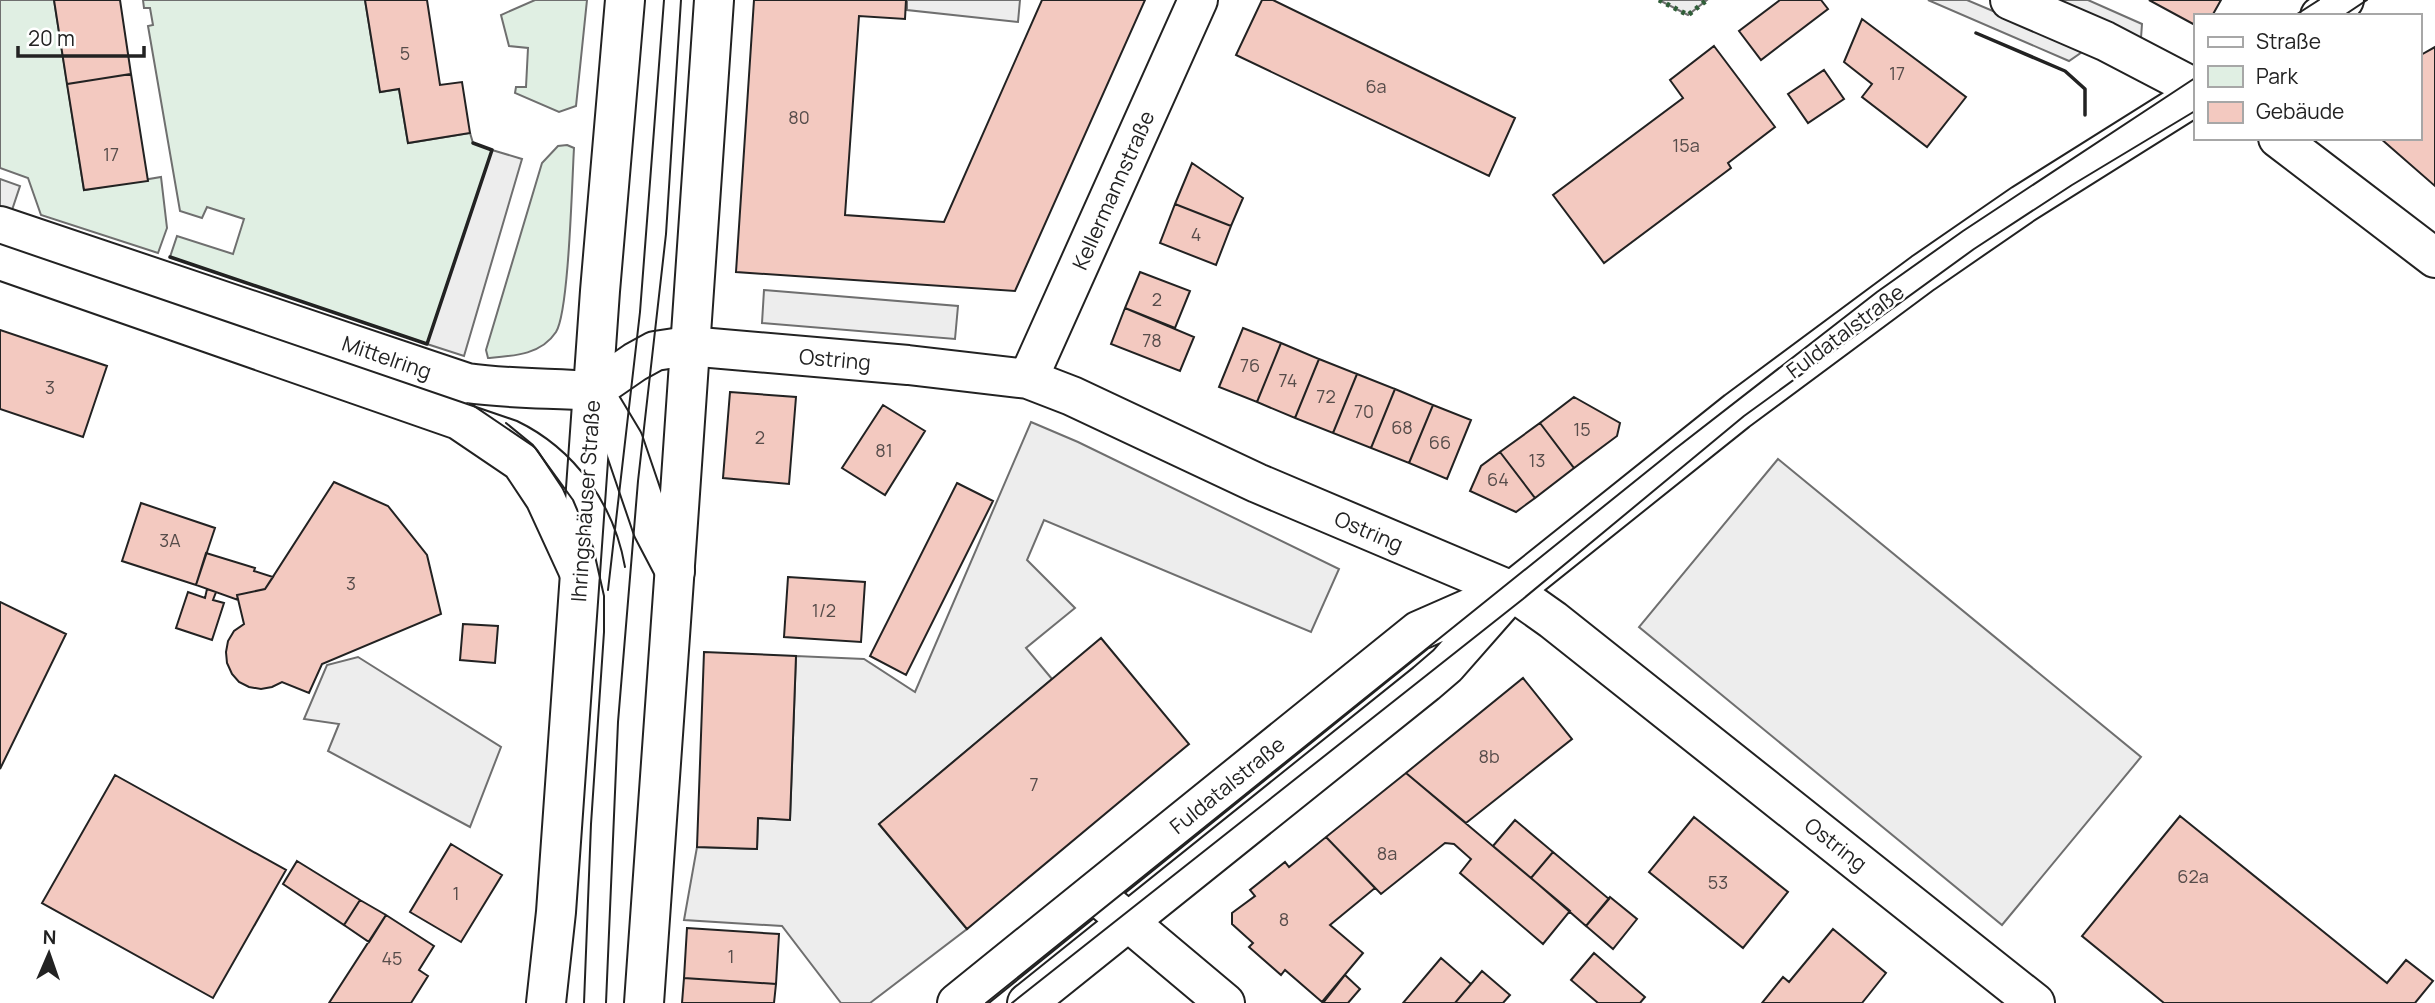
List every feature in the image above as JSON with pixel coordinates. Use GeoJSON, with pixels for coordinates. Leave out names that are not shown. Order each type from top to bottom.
{"type":"FeatureCollection","features":[{"type":"Feature","properties":{"kind":"main road","name":"Ihringshäuser Straße"},"geometry":{"type":"LineString","coordinates":[[546,1003],[556,912],[593,391],[625,0]]}},
{"type":"Feature","properties":{"kind":"main road"},"geometry":{"type":"LineString","coordinates":[[644,1003],[714,0]]}},
{"type":"Feature","properties":{"kind":"main road","name":"Kellermannstraße"},"geometry":{"type":"LineString","coordinates":[[1028,379],[1198,0]]}},
{"type":"Feature","properties":{"kind":"main road"},"geometry":{"type":"LineString","coordinates":[[2010,0],[2105,41],[2194,87]]}},
{"type":"Feature","properties":{"kind":"main road"},"geometry":{"type":"LineString","coordinates":[[2323,14],[2344,0]]}},
{"type":"Feature","properties":{"kind":"main road","name":"Fuldatalstraße"},"geometry":{"type":"LineString","coordinates":[[1027,1003],[1437,674],[1511,591],[1737,411],[1913,280],[2023,204],[2194,97]]}},
{"type":"Feature","properties":{"kind":"main road"},"geometry":{"type":"LineString","coordinates":[[2281,140],[2435,258]]}},
{"type":"Feature","properties":{"kind":"main road","name":"Mittelring"},"geometry":{"type":"LineString","coordinates":[[0,226],[467,383],[503,389],[593,391]]}},
{"type":"Feature","properties":{"kind":"main road","name":"Mittelring"},"geometry":{"type":"LineString","coordinates":[[0,260],[459,420],[521,462],[545,498],[580,573]]}},
{"type":"Feature","properties":{"kind":"main road","name":"Ostring"},"geometry":{"type":"LineString","coordinates":[[593,391],[655,351],[688,346],[908,365],[1028,379],[1072,396],[1257,483],[1511,591],[1553,620],[2035,1003]]}},
{"type":"Feature","properties":{"kind":"main road"},"geometry":{"type":"LineString","coordinates":[[593,391],[623,441],[653,529],[675,570]]}},
{"type":"Feature","properties":{"kind":"main road","name":"Fuldatalstraße"},"geometry":{"type":"LineString","coordinates":[[957,1003],[1418,631],[1511,591]]}},
{"type":"Feature","properties":{"kind":"main road"},"geometry":{"type":"LineString","coordinates":[[1094,893],[1225,1003]]}},
{"type":"Feature","properties":{"kind":"green space"},"geometry":{"type":"Polygon","coordinates":[[[0,0],[54,0],[84,190],[161,177],[167,228],[158,253],[41,215],[28,178],[0,168],[0,0]]]}},
{"type":"Feature","properties":{"kind":"green space"},"geometry":{"type":"Polygon","coordinates":[[[143,0],[365,0],[380,92],[399,89],[408,143],[470,133],[473,143],[492,150],[427,344],[170,257],[177,236],[233,254],[244,219],[207,207],[202,218],[180,211],[148,26],[153,25],[150,8],[144,8],[143,0]]]}},
{"type":"Feature","properties":{"kind":"green space"},"geometry":{"type":"Polygon","coordinates":[[[535,0],[587,0],[576,106],[559,112],[515,93],[516,87],[526,87],[528,48],[509,46],[501,15],[535,0]]]}},
{"type":"Feature","properties":{"kind":"green space"},"geometry":{"type":"Polygon","coordinates":[[[567,145],[574,148],[569,244],[564,299],[556,332],[550,340],[534,350],[488,358],[486,350],[542,163],[558,146],[567,145]]]}},
{"type":"Feature","properties":{"kind":"shaded area"},"geometry":{"type":"Polygon","coordinates":[[[907,0],[1020,0],[1018,22],[907,10],[907,0]]]}},
{"type":"Feature","properties":{"kind":"shaded area"},"geometry":{"type":"Polygon","coordinates":[[[1659,0],[1707,0],[1688,15],[1659,0]]]}},
{"type":"Feature","properties":{"kind":"shaded area"},"geometry":{"type":"Polygon","coordinates":[[[1928,0],[1967,0],[2085,50],[2069,61],[1928,0]]]}},
{"type":"Feature","properties":{"kind":"shaded area"},"geometry":{"type":"Polygon","coordinates":[[[2053,0],[2088,0],[2142,24],[2141,38],[2053,0]]]}},
{"type":"Feature","properties":{"kind":"shaded area"},"geometry":{"type":"Polygon","coordinates":[[[492,150],[522,159],[464,356],[427,344],[492,150]]]}},
{"type":"Feature","properties":{"kind":"shaded area"},"geometry":{"type":"Polygon","coordinates":[[[0,179],[20,186],[6,228],[0,226],[0,179]]]}},
{"type":"Feature","properties":{"kind":"shaded area"},"geometry":{"type":"Polygon","coordinates":[[[764,290],[958,306],[955,339],[762,323],[764,290]]]}},
{"type":"Feature","properties":{"kind":"shaded area"},"geometry":{"type":"Polygon","coordinates":[[[1031,422],[1078,442],[1339,569],[1311,632],[1044,520],[1027,560],[1075,608],[1026,648],[1052,679],[879,824],[967,929],[870,1003],[841,1003],[782,926],[684,920],[697,847],[757,849],[758,818],[790,820],[796,656],[864,659],[915,692],[1031,422]]]}},
{"type":"Feature","properties":{"kind":"shaded area"},"geometry":{"type":"Polygon","coordinates":[[[1778,459],[2141,757],[2002,925],[1639,627],[1778,459]]]}},
{"type":"Feature","properties":{"kind":"shaded area"},"geometry":{"type":"Polygon","coordinates":[[[358,657],[501,747],[470,827],[328,751],[339,724],[304,719],[327,665],[358,657]]]}},
{"type":"Feature","properties":{"kind":"building"},"geometry":{"type":"Polygon","coordinates":[[[54,0],[120,0],[131,74],[67,84],[54,0]]]}},
{"type":"Feature","properties":{"kind":"building"},"geometry":{"type":"Polygon","coordinates":[[[365,0],[427,0],[440,85],[462,82],[470,133],[408,143],[399,89],[380,92],[365,0]]]}},
{"type":"Feature","properties":{"kind":"building"},"geometry":{"type":"Polygon","coordinates":[[[754,0],[906,0],[905,19],[859,16],[845,215],[944,222],[1042,0],[1145,0],[1015,291],[736,272],[754,0]]]}},
{"type":"Feature","properties":{"kind":"building"},"geometry":{"type":"Polygon","coordinates":[[[1262,0],[1273,0],[1515,118],[1489,176],[1236,55],[1262,0]]]}},
{"type":"Feature","properties":{"kind":"building"},"geometry":{"type":"Polygon","coordinates":[[[1780,0],[1821,0],[1828,9],[1761,60],[1739,31],[1780,0]]]}},
{"type":"Feature","properties":{"kind":"building"},"geometry":{"type":"Polygon","coordinates":[[[2149,0],[2221,0],[2213,14],[2194,14],[2194,24],[2149,0]]]}},
{"type":"Feature","properties":{"kind":"building"},"geometry":{"type":"Polygon","coordinates":[[[1862,19],[1966,97],[1927,147],[1862,97],[1872,84],[1844,62],[1862,19]]]}},
{"type":"Feature","properties":{"kind":"building"},"geometry":{"type":"Polygon","coordinates":[[[1714,46],[1775,127],[1728,163],[1731,168],[1604,263],[1553,195],[1683,98],[1670,80],[1714,46]]]}},
{"type":"Feature","properties":{"kind":"building"},"geometry":{"type":"Polygon","coordinates":[[[2435,47],[2435,186],[2382,140],[2421,140],[2421,55],[2435,47]]]}},
{"type":"Feature","properties":{"kind":"building"},"geometry":{"type":"Polygon","coordinates":[[[1824,70],[1844,99],[1808,123],[1788,94],[1824,70]]]}},
{"type":"Feature","properties":{"kind":"building"},"geometry":{"type":"Polygon","coordinates":[[[131,74],[148,181],[84,190],[67,84],[131,74]]]}},
{"type":"Feature","properties":{"kind":"building"},"geometry":{"type":"Polygon","coordinates":[[[1192,163],[1243,198],[1231,226],[1175,204],[1192,163]]]}},
{"type":"Feature","properties":{"kind":"building"},"geometry":{"type":"Polygon","coordinates":[[[1175,204],[1231,226],[1216,265],[1160,243],[1175,204]]]}},
{"type":"Feature","properties":{"kind":"building"},"geometry":{"type":"Polygon","coordinates":[[[1140,272],[1190,291],[1175,328],[1125,308],[1140,272]]]}},
{"type":"Feature","properties":{"kind":"building"},"geometry":{"type":"Polygon","coordinates":[[[1125,308],[1194,337],[1180,371],[1111,344],[1125,308]]]}},
{"type":"Feature","properties":{"kind":"building"},"geometry":{"type":"Polygon","coordinates":[[[1243,328],[1281,343],[1257,402],[1219,387],[1243,328]]]}},
{"type":"Feature","properties":{"kind":"building"},"geometry":{"type":"Polygon","coordinates":[[[0,330],[107,366],[83,437],[0,409],[0,330]]]}},
{"type":"Feature","properties":{"kind":"building"},"geometry":{"type":"Polygon","coordinates":[[[1281,343],[1319,359],[1295,418],[1257,402],[1281,343]]]}},
{"type":"Feature","properties":{"kind":"building"},"geometry":{"type":"Polygon","coordinates":[[[1319,359],[1357,374],[1333,433],[1295,418],[1319,359]]]}},
{"type":"Feature","properties":{"kind":"building"},"geometry":{"type":"Polygon","coordinates":[[[1357,374],[1395,389],[1371,448],[1333,433],[1357,374]]]}},
{"type":"Feature","properties":{"kind":"building"},"geometry":{"type":"Polygon","coordinates":[[[1395,389],[1433,405],[1409,463],[1371,448],[1395,389]]]}},
{"type":"Feature","properties":{"kind":"building"},"geometry":{"type":"Polygon","coordinates":[[[730,392],[796,397],[789,484],[723,478],[730,392]]]}},
{"type":"Feature","properties":{"kind":"building"},"geometry":{"type":"Polygon","coordinates":[[[1574,397],[1620,423],[1617,436],[1574,468],[1540,423],[1574,397]]]}},
{"type":"Feature","properties":{"kind":"building"},"geometry":{"type":"Polygon","coordinates":[[[883,405],[925,431],[885,495],[842,468],[883,405]]]}},
{"type":"Feature","properties":{"kind":"building"},"geometry":{"type":"Polygon","coordinates":[[[1433,405],[1471,420],[1447,479],[1409,463],[1433,405]]]}},
{"type":"Feature","properties":{"kind":"building"},"geometry":{"type":"Polygon","coordinates":[[[1540,423],[1574,468],[1535,498],[1500,452],[1540,423]]]}},
{"type":"Feature","properties":{"kind":"building"},"geometry":{"type":"Polygon","coordinates":[[[1500,452],[1535,498],[1516,512],[1470,491],[1481,466],[1500,452]]]}},
{"type":"Feature","properties":{"kind":"building"},"geometry":{"type":"Polygon","coordinates":[[[334,482],[388,506],[427,555],[441,614],[322,664],[309,693],[282,682],[261,689],[249,687],[239,682],[227,663],[228,641],[234,631],[244,624],[237,595],[265,589],[334,482]]]}},
{"type":"Feature","properties":{"kind":"building"},"geometry":{"type":"Polygon","coordinates":[[[957,483],[993,501],[906,675],[870,656],[957,483]]]}},
{"type":"Feature","properties":{"kind":"building"},"geometry":{"type":"Polygon","coordinates":[[[141,503],[215,528],[196,585],[122,561],[141,503]]]}},
{"type":"Feature","properties":{"kind":"building"},"geometry":{"type":"Polygon","coordinates":[[[206,553],[255,568],[254,571],[273,577],[265,589],[237,595],[238,600],[196,585],[206,553]]]}},
{"type":"Feature","properties":{"kind":"building"},"geometry":{"type":"Polygon","coordinates":[[[788,577],[865,582],[861,642],[784,637],[788,577]]]}},
{"type":"Feature","properties":{"kind":"building"},"geometry":{"type":"Polygon","coordinates":[[[207,589],[216,592],[213,600],[224,603],[212,640],[176,628],[188,592],[205,598],[207,589]]]}},
{"type":"Feature","properties":{"kind":"building"},"geometry":{"type":"Polygon","coordinates":[[[0,602],[66,634],[0,769],[0,602]]]}},
{"type":"Feature","properties":{"kind":"building"},"geometry":{"type":"Polygon","coordinates":[[[463,624],[498,626],[495,663],[460,660],[463,624]]]}},
{"type":"Feature","properties":{"kind":"building"},"geometry":{"type":"Polygon","coordinates":[[[1101,638],[1189,744],[967,929],[879,824],[1101,638]]]}},
{"type":"Feature","properties":{"kind":"building"},"geometry":{"type":"Polygon","coordinates":[[[704,652],[796,656],[790,820],[758,818],[757,849],[697,847],[704,652]]]}},
{"type":"Feature","properties":{"kind":"building"},"geometry":{"type":"Polygon","coordinates":[[[1523,678],[1572,739],[1466,823],[1406,773],[1523,678]]]}},
{"type":"Feature","properties":{"kind":"building"},"geometry":{"type":"Polygon","coordinates":[[[1406,773],[1570,911],[1543,944],[1460,873],[1471,859],[1454,844],[1445,843],[1381,894],[1326,837],[1406,773]]]}},
{"type":"Feature","properties":{"kind":"building"},"geometry":{"type":"Polygon","coordinates":[[[115,775],[286,870],[213,998],[42,903],[115,775]]]}},
{"type":"Feature","properties":{"kind":"building"},"geometry":{"type":"Polygon","coordinates":[[[2180,816],[2387,983],[2406,960],[2433,981],[2415,1003],[2164,1003],[2082,936],[2180,816]]]}},
{"type":"Feature","properties":{"kind":"building"},"geometry":{"type":"Polygon","coordinates":[[[1694,817],[1788,892],[1743,948],[1649,872],[1694,817]]]}},
{"type":"Feature","properties":{"kind":"building"},"geometry":{"type":"Polygon","coordinates":[[[1515,820],[1553,852],[1531,878],[1493,846],[1515,820]]]}},
{"type":"Feature","properties":{"kind":"building"},"geometry":{"type":"Polygon","coordinates":[[[1326,837],[1375,888],[1330,925],[1363,953],[1322,1002],[1285,970],[1281,975],[1249,947],[1253,943],[1232,924],[1232,913],[1255,896],[1250,890],[1285,862],[1289,867],[1326,837]]]}},
{"type":"Feature","properties":{"kind":"building"},"geometry":{"type":"Polygon","coordinates":[[[451,844],[502,875],[461,942],[410,912],[451,844]]]}},
{"type":"Feature","properties":{"kind":"building"},"geometry":{"type":"Polygon","coordinates":[[[1553,852],[1609,899],[1586,926],[1531,878],[1553,852]]]}},
{"type":"Feature","properties":{"kind":"building"},"geometry":{"type":"Polygon","coordinates":[[[297,861],[360,900],[344,925],[283,884],[297,861]]]}},
{"type":"Feature","properties":{"kind":"building"},"geometry":{"type":"Polygon","coordinates":[[[1610,897],[1637,919],[1613,949],[1586,926],[1610,897]]]}},
{"type":"Feature","properties":{"kind":"building"},"geometry":{"type":"Polygon","coordinates":[[[360,900],[386,915],[369,942],[344,925],[360,900]]]}},
{"type":"Feature","properties":{"kind":"building"},"geometry":{"type":"Polygon","coordinates":[[[386,915],[434,946],[419,970],[428,976],[411,1003],[329,1003],[386,915]]]}},
{"type":"Feature","properties":{"kind":"building"},"geometry":{"type":"Polygon","coordinates":[[[687,928],[779,934],[776,984],[684,978],[687,928]]]}},
{"type":"Feature","properties":{"kind":"building"},"geometry":{"type":"Polygon","coordinates":[[[1833,929],[1886,973],[1862,1003],[1762,1003],[1783,977],[1789,982],[1833,929]]]}},
{"type":"Feature","properties":{"kind":"building"},"geometry":{"type":"Polygon","coordinates":[[[1594,953],[1645,997],[1640,1003],[1598,1003],[1571,980],[1594,953]]]}},
{"type":"Feature","properties":{"kind":"building"},"geometry":{"type":"Polygon","coordinates":[[[1441,958],[1471,984],[1455,1003],[1403,1003],[1441,958]]]}},
{"type":"Feature","properties":{"kind":"building"},"geometry":{"type":"Polygon","coordinates":[[[1482,971],[1510,995],[1503,1003],[1455,1003],[1482,971]]]}},
{"type":"Feature","properties":{"kind":"building"},"geometry":{"type":"Polygon","coordinates":[[[1345,975],[1360,989],[1348,1003],[1323,1003],[1345,975]]]}},
{"type":"Feature","properties":{"kind":"building"},"geometry":{"type":"Polygon","coordinates":[[[684,978],[776,984],[774,1003],[682,1003],[684,978]]]}},
{"type":"Feature","properties":{"kind":"tram line"},"geometry":{"type":"LineString","coordinates":[[608,590],[640,312],[664,0]]}},
{"type":"Feature","properties":{"kind":"tram line"},"geometry":{"type":"LineString","coordinates":[[606,1003],[618,722],[638,481],[666,234],[681,0]]}},
{"type":"Feature","properties":{"kind":"tram line"},"geometry":{"type":"LineString","coordinates":[[2297,14],[2319,0]]}},
{"type":"Feature","properties":{"kind":"tram line"},"geometry":{"type":"LineString","coordinates":[[2346,14],[2367,0]]}},
{"type":"Feature","properties":{"kind":"tram line"},"geometry":{"type":"LineString","coordinates":[[986,1003],[1675,449],[1877,292],[1963,231],[2194,79]]}},
{"type":"Feature","properties":{"kind":"tram line"},"geometry":{"type":"LineString","coordinates":[[1012,1003],[1523,599],[1744,416],[1974,249],[2072,185],[2194,112]]}},
{"type":"Feature","properties":{"kind":"tram line"},"geometry":{"type":"LineString","coordinates":[[0,244],[517,421],[557,447],[589,481],[612,522],[625,567]]}},
{"type":"Feature","properties":{"kind":"tram line"},"geometry":{"type":"LineString","coordinates":[[506,423],[533,445],[573,500],[593,547],[604,596],[584,1003]]}},
{"type":"Feature","properties":{"kind":"hedge"},"geometry":{"type":"LineString","coordinates":[[1659,0],[1688,15],[1707,0]]}},
{"type":"Feature","properties":{"kind":"wall"},"geometry":{"type":"LineString","coordinates":[[1976,33],[2065,71],[2085,89],[2085,115]]}},
{"type":"Feature","properties":{"kind":"wall"},"geometry":{"type":"LineString","coordinates":[[170,257],[427,344],[492,150],[473,143]]}}]}
